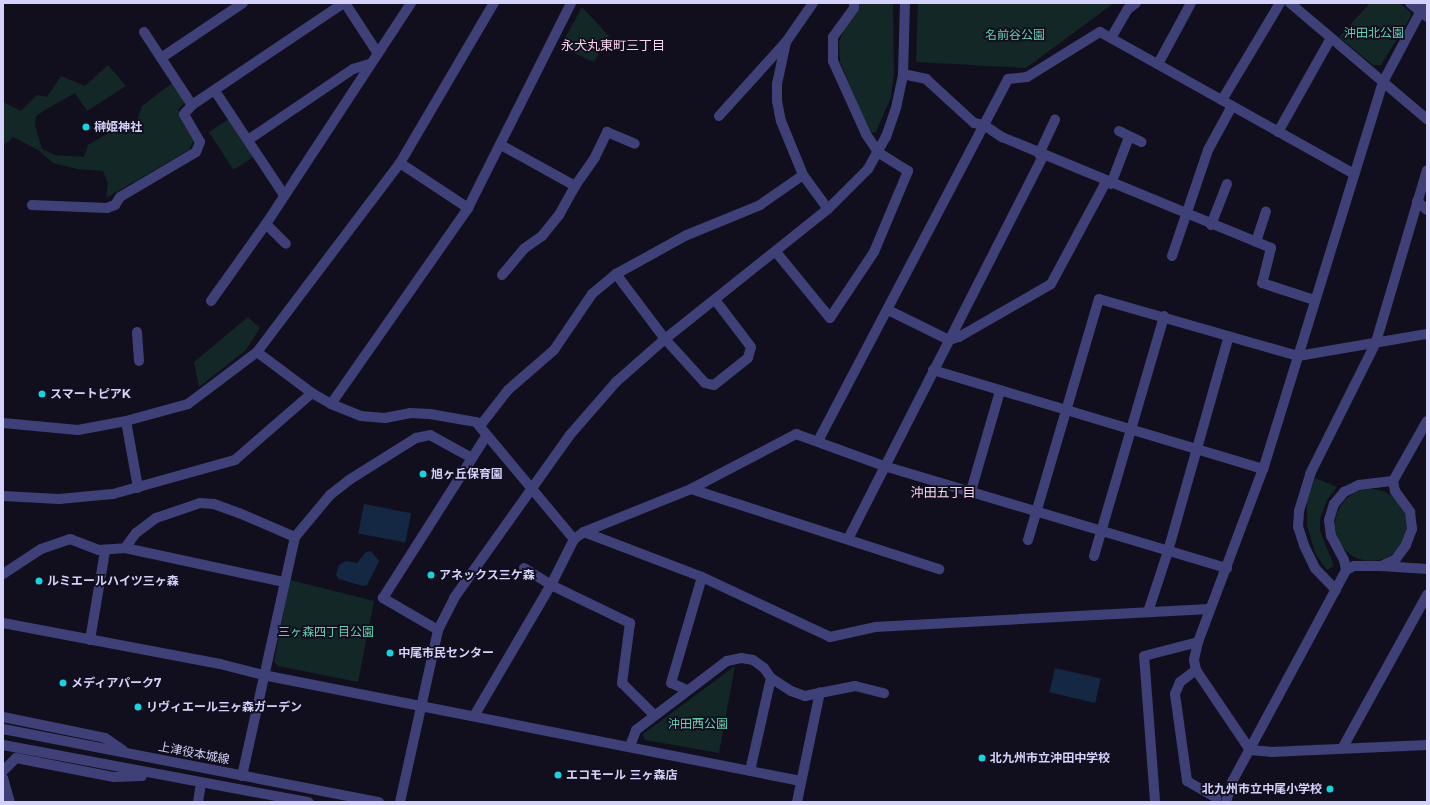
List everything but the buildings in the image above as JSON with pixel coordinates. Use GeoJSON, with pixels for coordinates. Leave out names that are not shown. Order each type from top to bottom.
{"type":"FeatureCollection","features":[{"type":"Feature","properties":{"kind":"street"},"geometry":{"type":"LineString","coordinates":[[161,58],[243,3]]}},
{"type":"Feature","properties":{"kind":"street"},"geometry":{"type":"LineString","coordinates":[[32,205],[107,208],[115,205],[120,198],[196,152],[200,142],[184,114],[192,105],[344,3],[377,52]]}},
{"type":"Feature","properties":{"kind":"street"},"geometry":{"type":"LineString","coordinates":[[211,301],[266,224],[369,64],[411,3]]}},
{"type":"Feature","properties":{"kind":"street"},"geometry":{"type":"LineString","coordinates":[[3,423],[78,430],[126,421],[188,404],[257,352],[400,163],[494,3]]}},
{"type":"Feature","properties":{"kind":"street"},"geometry":{"type":"LineString","coordinates":[[331,404],[468,208],[501,145],[571,3]]}},
{"type":"Feature","properties":{"kind":"street"},"geometry":{"type":"LineString","coordinates":[[719,116],[786,42],[813,3]]}},
{"type":"Feature","properties":{"kind":"street"},"geometry":{"type":"LineString","coordinates":[[776,252],[830,318],[874,252],[908,171],[878,152],[866,134],[833,61],[833,37],[854,8],[854,3]]}},
{"type":"Feature","properties":{"kind":"street"},"geometry":{"type":"LineString","coordinates":[[400,802],[438,630],[454,598],[590,410],[616,382],[665,339],[716,301],[828,209],[857,182],[878,152],[896,108],[903,74],[905,3]]}},
{"type":"Feature","properties":{"kind":"street"},"geometry":{"type":"LineString","coordinates":[[1111,38],[1128,9],[1136,3]]}},
{"type":"Feature","properties":{"kind":"street"},"geometry":{"type":"LineString","coordinates":[[1158,64],[1191,3]]}},
{"type":"Feature","properties":{"kind":"street"},"geometry":{"type":"LineString","coordinates":[[1222,100],[1280,3]]}},
{"type":"Feature","properties":{"kind":"street"},"geometry":{"type":"LineString","coordinates":[[1290,3],[1427,119]]}},
{"type":"Feature","properties":{"kind":"street"},"geometry":{"type":"LineString","coordinates":[[1250,750],[1196,670],[1194,660],[1198,642],[1263,469],[1314,300],[1383,82],[1424,11],[1410,3]]}},
{"type":"Feature","properties":{"kind":"street"},"geometry":{"type":"LineString","coordinates":[[144,32],[192,105]]}},
{"type":"Feature","properties":{"kind":"street"},"geometry":{"type":"LineString","coordinates":[[818,441],[1008,79],[1027,77],[1100,32],[1354,174]]}},
{"type":"Feature","properties":{"kind":"street"},"geometry":{"type":"LineString","coordinates":[[1278,132],[1331,38]]}},
{"type":"Feature","properties":{"kind":"street"},"geometry":{"type":"LineString","coordinates":[[786,42],[777,84],[776,101],[781,121],[803,176],[828,209]]}},
{"type":"Feature","properties":{"kind":"street"},"geometry":{"type":"LineString","coordinates":[[248,140],[353,68],[369,64]]}},
{"type":"Feature","properties":{"kind":"street"},"geometry":{"type":"LineString","coordinates":[[903,74],[926,79],[974,122],[984,125],[1002,137],[1108,183],[1271,248],[1262,283],[1314,300]]}},
{"type":"Feature","properties":{"kind":"street"},"geometry":{"type":"LineString","coordinates":[[215,91],[284,195]]}},
{"type":"Feature","properties":{"kind":"street"},"geometry":{"type":"LineString","coordinates":[[1172,256],[1208,150],[1232,106]]}},
{"type":"Feature","properties":{"kind":"street"},"geometry":{"type":"LineString","coordinates":[[848,539],[1041,155],[1055,119]]}},
{"type":"Feature","properties":{"kind":"street"},"geometry":{"type":"LineString","coordinates":[[1119,131],[1142,142]]}},
{"type":"Feature","properties":{"kind":"street"},"geometry":{"type":"LineString","coordinates":[[502,275],[525,248],[542,236],[559,215],[575,186],[595,157],[607,132],[635,144]]}},
{"type":"Feature","properties":{"kind":"street"},"geometry":{"type":"LineString","coordinates":[[888,310],[949,340],[959,337],[1051,284],[1108,183],[1129,136]]}},
{"type":"Feature","properties":{"kind":"street"},"geometry":{"type":"LineString","coordinates":[[501,145],[575,186]]}},
{"type":"Feature","properties":{"kind":"street"},"geometry":{"type":"LineString","coordinates":[[400,163],[468,208]]}},
{"type":"Feature","properties":{"kind":"street"},"geometry":{"type":"LineString","coordinates":[[1336,590],[1315,568],[1304,545],[1298,527],[1299,511],[1310,474],[1376,342],[1427,170]]}},
{"type":"Feature","properties":{"kind":"street"},"geometry":{"type":"LineString","coordinates":[[480,426],[508,390],[554,350],[592,294],[616,274],[687,235],[760,206],[803,176]]}},
{"type":"Feature","properties":{"kind":"street"},"geometry":{"type":"LineString","coordinates":[[1211,225],[1227,184]]}},
{"type":"Feature","properties":{"kind":"street"},"geometry":{"type":"LineString","coordinates":[[1417,202],[1427,210]]}},
{"type":"Feature","properties":{"kind":"street"},"geometry":{"type":"LineString","coordinates":[[1256,242],[1266,212]]}},
{"type":"Feature","properties":{"kind":"street"},"geometry":{"type":"LineString","coordinates":[[266,224],[286,244]]}},
{"type":"Feature","properties":{"kind":"street"},"geometry":{"type":"LineString","coordinates":[[616,274],[665,339],[705,383],[714,385],[748,358],[751,347],[716,301]]}},
{"type":"Feature","properties":{"kind":"street"},"geometry":{"type":"LineString","coordinates":[[1028,540],[1099,298],[1298,356],[1427,334]]}},
{"type":"Feature","properties":{"kind":"street"},"geometry":{"type":"LineString","coordinates":[[1094,556],[1100,530],[1164,316]]}},
{"type":"Feature","properties":{"kind":"street"},"geometry":{"type":"LineString","coordinates":[[137,332],[139,361]]}},
{"type":"Feature","properties":{"kind":"street"},"geometry":{"type":"LineString","coordinates":[[1148,612],[1168,551],[1229,336]]}},
{"type":"Feature","properties":{"kind":"street"},"geometry":{"type":"LineString","coordinates":[[257,352],[312,393],[331,404],[362,416],[385,418],[410,413],[430,414],[476,422],[515,466],[531,491],[574,539]]}},
{"type":"Feature","properties":{"kind":"street"},"geometry":{"type":"LineString","coordinates":[[933,370],[1263,469]]}},
{"type":"Feature","properties":{"kind":"street"},"geometry":{"type":"LineString","coordinates":[[971,491],[1000,390]]}},
{"type":"Feature","properties":{"kind":"street"},"geometry":{"type":"LineString","coordinates":[[3,496],[59,499],[113,494],[235,460],[312,393]]}},
{"type":"Feature","properties":{"kind":"street"},"geometry":{"type":"LineString","coordinates":[[126,421],[138,488]]}},
{"type":"Feature","properties":{"kind":"street"},"geometry":{"type":"LineString","coordinates":[[1381,566],[1396,558],[1406,545],[1412,528],[1410,512],[1395,491],[1393,481],[1427,422]]}},
{"type":"Feature","properties":{"kind":"street"},"geometry":{"type":"LineString","coordinates":[[438,630],[383,598],[487,434]]}},
{"type":"Feature","properties":{"kind":"street"},"geometry":{"type":"LineString","coordinates":[[474,716],[551,585],[574,539],[584,532],[691,489],[796,434],[884,466],[1227,568]]}},
{"type":"Feature","properties":{"kind":"street"},"geometry":{"type":"LineString","coordinates":[[242,776],[263,675],[295,537],[330,495],[349,480],[416,438],[430,435],[472,458]]}},
{"type":"Feature","properties":{"kind":"street"},"geometry":{"type":"LineString","coordinates":[[1346,570],[1331,536],[1329,520],[1334,504],[1344,492],[1359,485],[1393,481]]}},
{"type":"Feature","properties":{"kind":"street"},"geometry":{"type":"LineString","coordinates":[[691,489],[939,569]]}},
{"type":"Feature","properties":{"kind":"street"},"geometry":{"type":"LineString","coordinates":[[125,548],[136,533],[156,518],[200,503],[214,504],[240,513],[295,537]]}},
{"type":"Feature","properties":{"kind":"street"},"geometry":{"type":"LineString","coordinates":[[584,532],[702,577],[830,637],[874,627],[1210,609]]}},
{"type":"Feature","properties":{"kind":"street"},"geometry":{"type":"LineString","coordinates":[[3,574],[41,550],[59,542],[70,540],[106,551],[125,548],[284,582]]}},
{"type":"Feature","properties":{"kind":"street"},"geometry":{"type":"LineString","coordinates":[[90,640],[106,551]]}},
{"type":"Feature","properties":{"kind":"street"},"geometry":{"type":"LineString","coordinates":[[1400,553],[1402,564],[1406,569]]}},
{"type":"Feature","properties":{"kind":"street"},"geometry":{"type":"LineString","coordinates":[[1196,670],[1180,682],[1175,694],[1187,781],[1219,801],[1230,786],[1250,750],[1346,570],[1354,566],[1427,569]]}},
{"type":"Feature","properties":{"kind":"street"},"geometry":{"type":"LineString","coordinates":[[524,568],[551,585],[630,624],[622,683],[654,715]]}},
{"type":"Feature","properties":{"kind":"street"},"geometry":{"type":"LineString","coordinates":[[687,690],[671,683],[702,577]]}},
{"type":"Feature","properties":{"kind":"street"},"geometry":{"type":"LineString","coordinates":[[1343,747],[1427,595]]}},
{"type":"Feature","properties":{"kind":"street"},"geometry":{"type":"LineString","coordinates":[[3,623],[220,664],[263,675],[422,705],[801,781]]}},
{"type":"Feature","properties":{"kind":"street"},"geometry":{"type":"LineString","coordinates":[[1155,801],[1144,656],[1198,642]]}},
{"type":"Feature","properties":{"kind":"street"},"geometry":{"type":"LineString","coordinates":[[630,746],[636,730],[654,715],[727,661],[741,658],[753,660],[764,668],[771,678],[791,691],[805,696],[855,686],[884,693]]}},
{"type":"Feature","properties":{"kind":"street"},"geometry":{"type":"LineString","coordinates":[[750,771],[771,678]]}},
{"type":"Feature","properties":{"kind":"street"},"geometry":{"type":"LineString","coordinates":[[797,802],[820,692]]}},
{"type":"Feature","properties":{"kind":"street"},"geometry":{"type":"LineString","coordinates":[[3,716],[105,738],[129,753]]}},
{"type":"Feature","properties":{"kind":"street","name":"上津役本城線"},"geometry":{"type":"LineString","coordinates":[[3,729],[379,802]]}},
{"type":"Feature","properties":{"kind":"street"},"geometry":{"type":"LineString","coordinates":[[3,745],[309,802]]}},
{"type":"Feature","properties":{"kind":"street"},"geometry":{"type":"LineString","coordinates":[[1250,750],[1271,752],[1343,747],[1427,745]]}},
{"type":"Feature","properties":{"kind":"street"},"geometry":{"type":"LineString","coordinates":[[3,770],[16,758],[114,777],[158,775]]}},
{"type":"Feature","properties":{"kind":"street"},"geometry":{"type":"LineString","coordinates":[[3,778],[10,802]]}},
{"type":"Feature","properties":{"kind":"street"},"geometry":{"type":"LineString","coordinates":[[198,802],[201,783]]}},
{"type":"Feature","properties":{"kind":"green space"},"geometry":{"type":"Polygon","coordinates":[[[860,3],[893,3],[894,73],[891,97],[876,132],[870,133],[840,62],[839,42],[846,25],[858,11],[860,3]]]}},
{"type":"Feature","properties":{"kind":"green space","name":"名前谷公園"},"geometry":{"type":"Polygon","coordinates":[[[918,3],[1114,3],[1026,68],[916,62],[918,3]]]}},
{"type":"Feature","properties":{"kind":"green space","name":"沖田北公園"},"geometry":{"type":"Polygon","coordinates":[[[1370,3],[1400,3],[1410,12],[1411,16],[1381,65],[1373,65],[1339,37],[1370,3]]]}},
{"type":"Feature","properties":{"kind":"green space"},"geometry":{"type":"Polygon","coordinates":[[[582,7],[609,36],[594,62],[560,47],[582,7]]]}},
{"type":"Feature","properties":{"kind":"green space"},"geometry":{"type":"Polygon","coordinates":[[[108,65],[126,86],[87,111],[75,93],[36,116],[35,125],[42,149],[55,155],[84,157],[88,145],[124,124],[137,121],[142,106],[172,83],[185,102],[178,110],[194,140],[189,150],[106,198],[108,183],[103,171],[77,169],[53,163],[38,150],[13,137],[3,146],[3,102],[21,111],[37,95],[47,97],[61,76],[85,86],[108,65]]]}},
{"type":"Feature","properties":{"kind":"green space"},"geometry":{"type":"Polygon","coordinates":[[[229,119],[254,157],[233,170],[209,132],[229,119]]]}},
{"type":"Feature","properties":{"kind":"green space"},"geometry":{"type":"Polygon","coordinates":[[[248,317],[260,328],[246,350],[199,387],[194,362],[248,317]]]}},
{"type":"Feature","properties":{"kind":"green space"},"geometry":{"type":"Polygon","coordinates":[[[1315,478],[1337,487],[1327,500],[1320,519],[1320,531],[1334,566],[1327,570],[1316,555],[1307,526],[1307,499],[1315,478]]]}},
{"type":"Feature","properties":{"kind":"green space"},"geometry":{"type":"Polygon","coordinates":[[[1371,489],[1391,495],[1401,505],[1407,525],[1401,545],[1391,555],[1371,561],[1351,555],[1341,545],[1335,525],[1341,505],[1351,495],[1371,489]]]}},
{"type":"Feature","properties":{"kind":"green space","name":"三ヶ森四丁目公園"},"geometry":{"type":"Polygon","coordinates":[[[290,580],[374,601],[358,682],[278,666],[274,662],[290,580]]]}},
{"type":"Feature","properties":{"kind":"green space","name":"沖田西公園"},"geometry":{"type":"Polygon","coordinates":[[[735,666],[719,753],[645,740],[643,734],[735,666]]]}},
{"type":"Feature","properties":{"kind":"water"},"geometry":{"type":"Polygon","coordinates":[[[364,504],[411,513],[405,543],[358,533],[364,504]]]}},
{"type":"Feature","properties":{"kind":"water"},"geometry":{"type":"Polygon","coordinates":[[[371,551],[379,561],[367,585],[363,586],[339,579],[336,575],[339,565],[346,561],[357,563],[366,552],[371,551]]]}},
{"type":"Feature","properties":{"kind":"water"},"geometry":{"type":"Polygon","coordinates":[[[1055,668],[1101,679],[1095,703],[1049,692],[1055,668]]]}},
{"type":"Feature","properties":{"kind":"place","name":"榊姫神社"},"geometry":{"type":"Point","coordinates":[86,127]}},
{"type":"Feature","properties":{"kind":"place","name":"スマートピアK"},"geometry":{"type":"Point","coordinates":[42,394]}},
{"type":"Feature","properties":{"kind":"place","name":"旭ヶ丘保育園"},"geometry":{"type":"Point","coordinates":[423,474]}},
{"type":"Feature","properties":{"kind":"place","name":"アネックス三ケ森"},"geometry":{"type":"Point","coordinates":[431,575]}},
{"type":"Feature","properties":{"kind":"place","name":"ルミエールハイツ三ヶ森"},"geometry":{"type":"Point","coordinates":[39,581]}},
{"type":"Feature","properties":{"kind":"place","name":"中尾市民センター"},"geometry":{"type":"Point","coordinates":[390,653]}},
{"type":"Feature","properties":{"kind":"place","name":"メディアパーク7"},"geometry":{"type":"Point","coordinates":[63,683]}},
{"type":"Feature","properties":{"kind":"place","name":"リヴィエール三ヶ森ガーデン"},"geometry":{"type":"Point","coordinates":[138,707]}},
{"type":"Feature","properties":{"kind":"place","name":"北九州市立沖田中学校"},"geometry":{"type":"Point","coordinates":[982,758]}},
{"type":"Feature","properties":{"kind":"place","name":"エコモール 三ヶ森店"},"geometry":{"type":"Point","coordinates":[558,775]}},
{"type":"Feature","properties":{"kind":"place","name":"北九州市立中尾小学校"},"geometry":{"type":"Point","coordinates":[1330,789]}},
{"type":"Feature","properties":{"kind":"district","name":"永犬丸東町三丁目"},"geometry":{"type":"Point","coordinates":[613,45]}},
{"type":"Feature","properties":{"kind":"district","name":"沖田五丁目"},"geometry":{"type":"Point","coordinates":[943,492]}}]}
